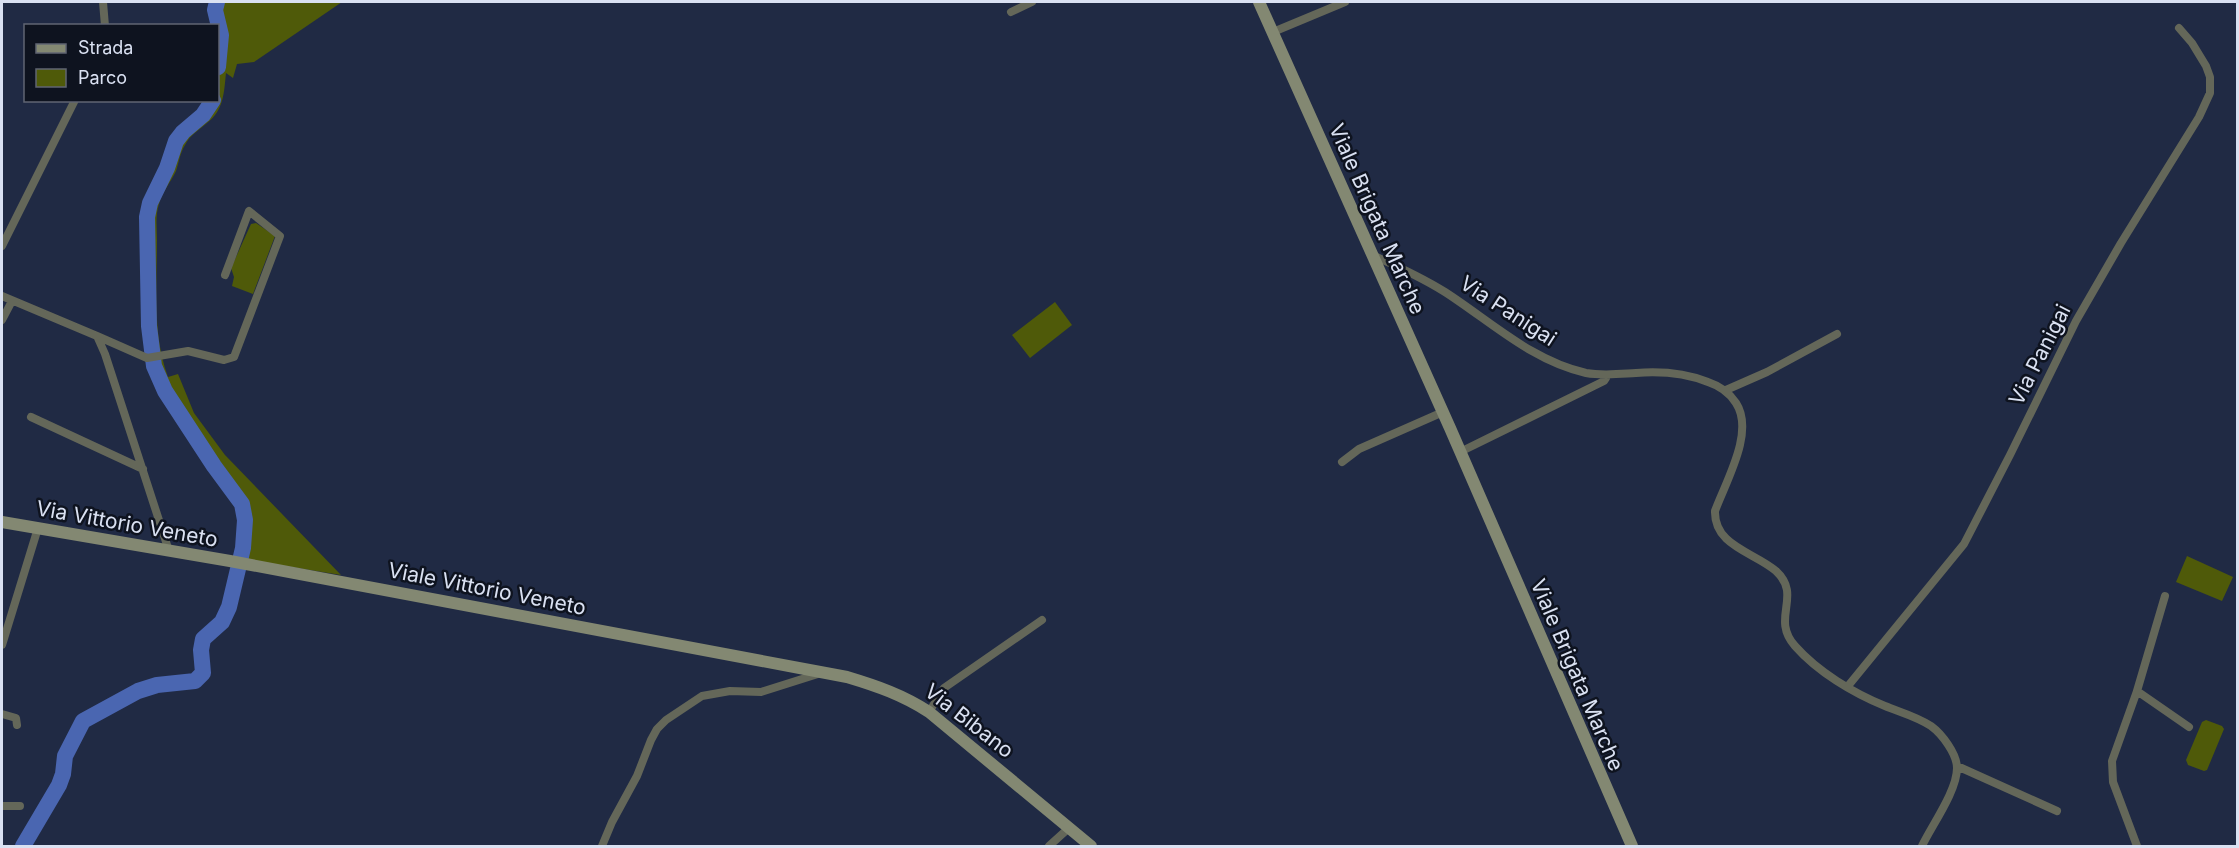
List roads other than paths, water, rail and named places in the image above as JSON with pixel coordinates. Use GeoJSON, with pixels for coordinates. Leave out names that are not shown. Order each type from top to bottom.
{"type":"FeatureCollection","features":[{"type":"Feature","properties":{"kind":"street"},"geometry":{"type":"LineString","coordinates":[[103,2],[105,24]]}},
{"type":"Feature","properties":{"kind":"street"},"geometry":{"type":"LineString","coordinates":[[1011,12],[1032,2]]}},
{"type":"Feature","properties":{"kind":"street","name":"Viale Brigata Marche"},"geometry":{"type":"LineString","coordinates":[[1259,2],[1443,412],[1632,846]]}},
{"type":"Feature","properties":{"kind":"street"},"geometry":{"type":"LineString","coordinates":[[1273,32],[1345,2]]}},
{"type":"Feature","properties":{"kind":"street","name":"Via Panigai"},"geometry":{"type":"LineString","coordinates":[[1848,686],[1964,544],[2076,321],[2199,117],[2210,93],[2210,77],[2192,43],[2179,28]]}},
{"type":"Feature","properties":{"kind":"street"},"geometry":{"type":"LineString","coordinates":[[2,241],[74,102]]}},
{"type":"Feature","properties":{"kind":"street"},"geometry":{"type":"LineString","coordinates":[[2,296],[147,358],[188,351],[224,360],[234,357],[280,236],[249,211],[225,275]]}},
{"type":"Feature","properties":{"kind":"street","name":"Via Panigai"},"geometry":{"type":"LineString","coordinates":[[1371,255],[1407,270],[1445,292],[1523,346],[1570,369],[1599,375],[1675,373],[1703,380],[1726,390]]}},
{"type":"Feature","properties":{"kind":"street"},"geometry":{"type":"LineString","coordinates":[[2,320],[12,301]]}},
{"type":"Feature","properties":{"kind":"street"},"geometry":{"type":"LineString","coordinates":[[1837,334],[1767,372],[1726,390],[1737,404],[1743,423],[1741,443],[1715,511],[1717,526],[1725,538],[1775,570],[1782,578],[1788,592],[1784,621],[1789,639],[1817,666],[1882,705],[1923,721],[1933,727],[1947,744],[1957,766],[1952,787],[1922,846]]}},
{"type":"Feature","properties":{"kind":"street"},"geometry":{"type":"LineString","coordinates":[[97,336],[105,354],[169,551]]}},
{"type":"Feature","properties":{"kind":"street"},"geometry":{"type":"LineString","coordinates":[[1460,452],[1606,378]]}},
{"type":"Feature","properties":{"kind":"street"},"geometry":{"type":"LineString","coordinates":[[1342,462],[1359,449],[1443,412]]}},
{"type":"Feature","properties":{"kind":"street"},"geometry":{"type":"LineString","coordinates":[[31,417],[143,468]]}},
{"type":"Feature","properties":{"kind":"street","name":"Via Vittorio Veneto"},"geometry":{"type":"LineString","coordinates":[[2,522],[245,564]]}},
{"type":"Feature","properties":{"kind":"street"},"geometry":{"type":"LineString","coordinates":[[2,645],[38,528]]}},
{"type":"Feature","properties":{"kind":"street","name":"Viale Vittorio Veneto"},"geometry":{"type":"LineString","coordinates":[[245,564],[723,653]]}},
{"type":"Feature","properties":{"kind":"street"},"geometry":{"type":"LineString","coordinates":[[2137,846],[2113,782],[2112,761],[2137,691],[2165,596]]}},
{"type":"Feature","properties":{"kind":"street"},"geometry":{"type":"LineString","coordinates":[[928,712],[944,688],[1042,620]]}},
{"type":"Feature","properties":{"kind":"street","name":"Via Bibano"},"geometry":{"type":"LineString","coordinates":[[723,653],[847,677],[909,699],[928,712],[1091,846]]}},
{"type":"Feature","properties":{"kind":"street"},"geometry":{"type":"LineString","coordinates":[[603,846],[612,822],[638,776],[651,740],[666,720],[702,696],[730,691],[761,692],[822,672]]}},
{"type":"Feature","properties":{"kind":"street"},"geometry":{"type":"LineString","coordinates":[[2137,691],[2189,727]]}},
{"type":"Feature","properties":{"kind":"street"},"geometry":{"type":"LineString","coordinates":[[2,714],[16,718],[17,725]]}},
{"type":"Feature","properties":{"kind":"street"},"geometry":{"type":"LineString","coordinates":[[1957,766],[2057,811]]}},
{"type":"Feature","properties":{"kind":"street"},"geometry":{"type":"LineString","coordinates":[[2,806],[20,806]]}},
{"type":"Feature","properties":{"kind":"street"},"geometry":{"type":"LineString","coordinates":[[1049,846],[1070,827]]}},
{"type":"Feature","properties":{"kind":"waterway"},"geometry":{"type":"LineString","coordinates":[[217,2],[215,10],[218,24]]}},
{"type":"Feature","properties":{"kind":"waterway"},"geometry":{"type":"LineString","coordinates":[[219,27],[221,35],[219,56]]}},
{"type":"Feature","properties":{"kind":"waterway"},"geometry":{"type":"LineString","coordinates":[[23,846],[59,785],[65,756],[83,721],[138,691],[157,685],[195,681],[203,673],[201,650],[203,639],[222,622],[229,607],[243,548],[245,520],[242,504],[165,391],[154,366],[149,326],[147,217],[150,203],[167,168],[176,141],[203,115],[212,102]]}}]}
